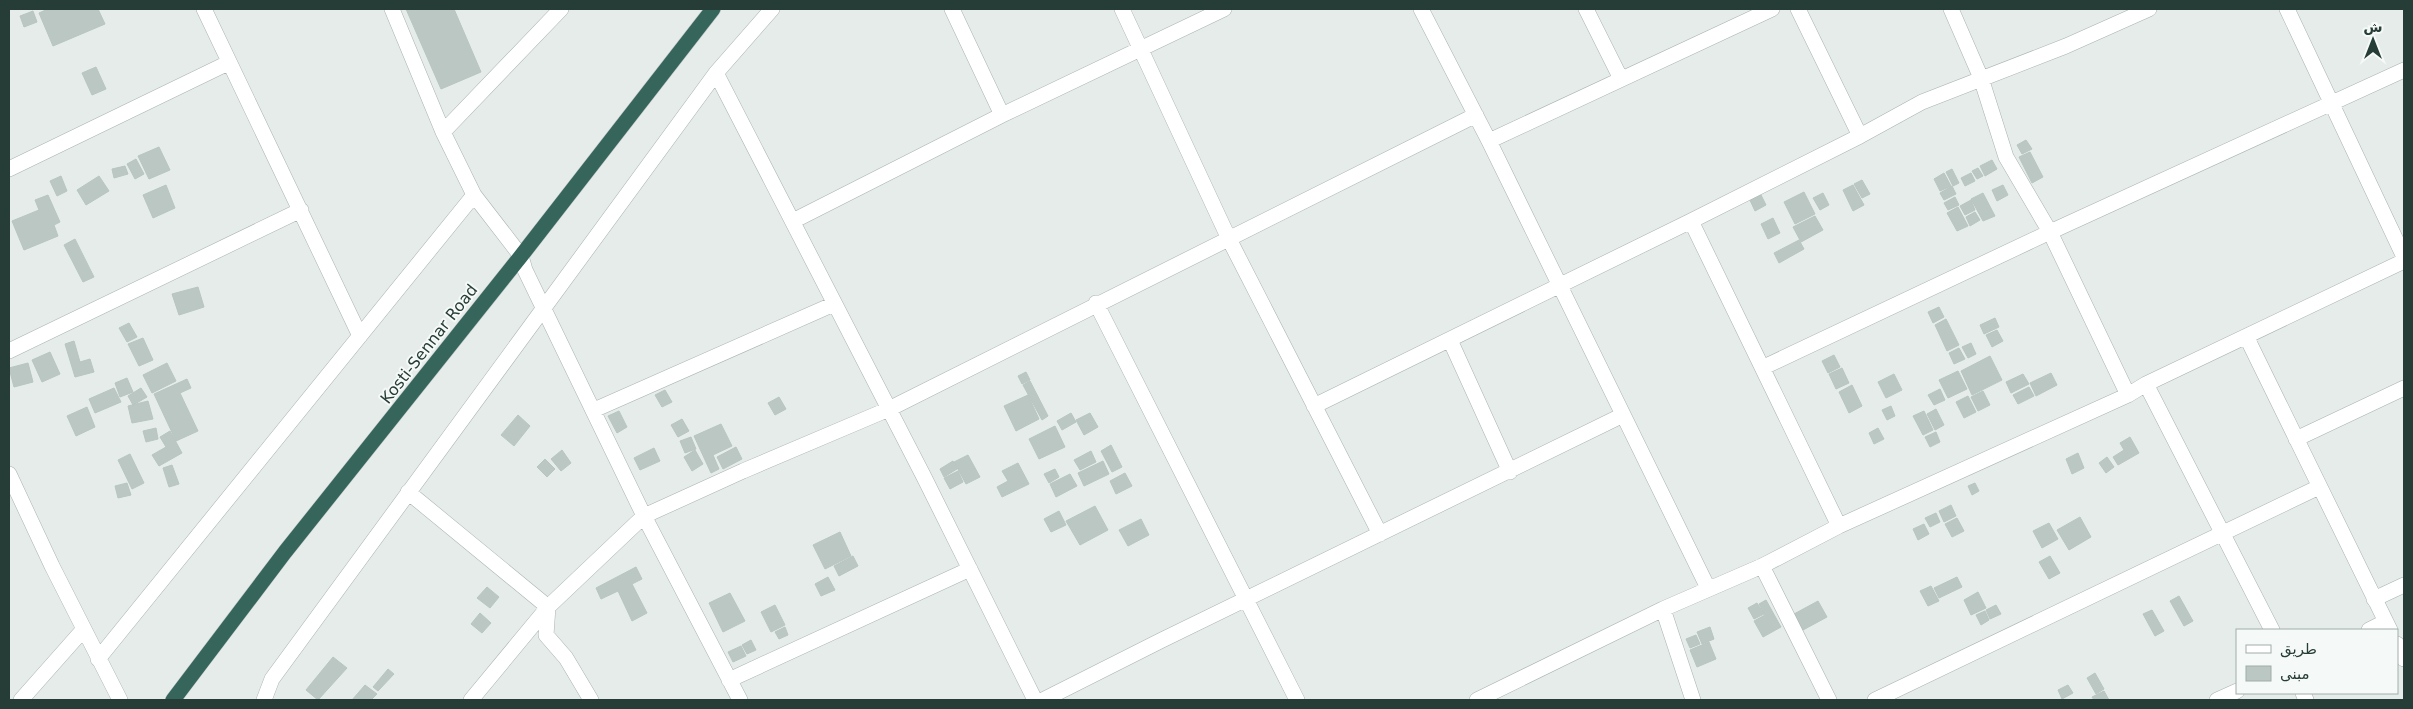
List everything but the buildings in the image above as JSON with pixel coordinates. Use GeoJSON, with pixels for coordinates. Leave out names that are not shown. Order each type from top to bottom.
{"type":"FeatureCollection","features":[{"type":"Feature","properties":{"kind":"highway","name":"Kosti-Sennar Road"},"geometry":{"type":"LineString","coordinates":[[173,700],[285,552],[521,256],[713,9]]}},
{"type":"Feature","properties":{"kind":"street"},"geometry":{"type":"LineString","coordinates":[[204,9],[228,63],[301,210],[360,336]]}},
{"type":"Feature","properties":{"kind":"street"},"geometry":{"type":"LineString","coordinates":[[392,9],[443,132],[474,195],[521,256],[525,270],[644,516],[740,700]]}},
{"type":"Feature","properties":{"kind":"street"},"geometry":{"type":"LineString","coordinates":[[443,132],[561,9]]}},
{"type":"Feature","properties":{"kind":"street"},"geometry":{"type":"LineString","coordinates":[[264,700],[272,679],[716,73],[772,9]]}},
{"type":"Feature","properties":{"kind":"street"},"geometry":{"type":"LineString","coordinates":[[952,9],[1002,115]]}},
{"type":"Feature","properties":{"kind":"street"},"geometry":{"type":"LineString","coordinates":[[1122,9],[1229,239],[1380,534]]}},
{"type":"Feature","properties":{"kind":"street"},"geometry":{"type":"LineString","coordinates":[[794,221],[1002,115],[1224,9]]}},
{"type":"Feature","properties":{"kind":"street"},"geometry":{"type":"LineString","coordinates":[[1422,9],[1489,141],[1558,286],[1708,588]]}},
{"type":"Feature","properties":{"kind":"street"},"geometry":{"type":"LineString","coordinates":[[1586,9],[1621,79]]}},
{"type":"Feature","properties":{"kind":"street"},"geometry":{"type":"LineString","coordinates":[[1489,141],[1772,9]]}},
{"type":"Feature","properties":{"kind":"street"},"geometry":{"type":"LineString","coordinates":[[1798,9],[1860,136]]}},
{"type":"Feature","properties":{"kind":"street"},"geometry":{"type":"LineString","coordinates":[[1950,9],[1981,78],[2006,157],[2050,232],[2128,395]]}},
{"type":"Feature","properties":{"kind":"street"},"geometry":{"type":"LineString","coordinates":[[1314,406],[1691,221],[1860,136],[1922,102],[2066,46],[2149,9]]}},
{"type":"Feature","properties":{"kind":"street"},"geometry":{"type":"LineString","coordinates":[[2286,9],[2404,257]]}},
{"type":"Feature","properties":{"kind":"street"},"geometry":{"type":"LineString","coordinates":[[9,169],[228,63]]}},
{"type":"Feature","properties":{"kind":"street"},"geometry":{"type":"LineString","coordinates":[[1764,368],[2050,232],[2404,70]]}},
{"type":"Feature","properties":{"kind":"street"},"geometry":{"type":"LineString","coordinates":[[716,73],[794,221],[834,304],[889,409],[1035,700]]}},
{"type":"Feature","properties":{"kind":"street"},"geometry":{"type":"LineString","coordinates":[[471,700],[548,607],[644,516],[742,471],[889,409],[1476,115]]}},
{"type":"Feature","properties":{"kind":"street"},"geometry":{"type":"LineString","coordinates":[[98,659],[474,195]]}},
{"type":"Feature","properties":{"kind":"street"},"geometry":{"type":"LineString","coordinates":[[9,351],[301,210]]}},
{"type":"Feature","properties":{"kind":"street"},"geometry":{"type":"LineString","coordinates":[[1691,221],[1764,368],[1839,526]]}},
{"type":"Feature","properties":{"kind":"street"},"geometry":{"type":"LineString","coordinates":[[1477,700],[1663,609],[1762,566],[1839,526],[2128,395],[2146,384],[2247,338],[2404,261]]}},
{"type":"Feature","properties":{"kind":"street"},"geometry":{"type":"LineString","coordinates":[[594,410],[834,304]]}},
{"type":"Feature","properties":{"kind":"street"},"geometry":{"type":"LineString","coordinates":[[1096,304],[1297,700]]}},
{"type":"Feature","properties":{"kind":"street"},"geometry":{"type":"LineString","coordinates":[[2247,338],[2388,626],[2374,629]]}},
{"type":"Feature","properties":{"kind":"street"},"geometry":{"type":"LineString","coordinates":[[1450,340],[1510,472]]}},
{"type":"Feature","properties":{"kind":"street"},"geometry":{"type":"LineString","coordinates":[[2146,384],[2271,629]]}},
{"type":"Feature","properties":{"kind":"street"},"geometry":{"type":"LineString","coordinates":[[2296,439],[2404,388]]}},
{"type":"Feature","properties":{"kind":"street"},"geometry":{"type":"LineString","coordinates":[[1043,700],[1246,598],[1624,416]]}},
{"type":"Feature","properties":{"kind":"street"},"geometry":{"type":"LineString","coordinates":[[9,474],[83,630],[120,700]]}},
{"type":"Feature","properties":{"kind":"street"},"geometry":{"type":"LineString","coordinates":[[1875,700],[2319,487]]}},
{"type":"Feature","properties":{"kind":"street"},"geometry":{"type":"LineString","coordinates":[[408,492],[548,607]]}},
{"type":"Feature","properties":{"kind":"street"},"geometry":{"type":"LineString","coordinates":[[1762,566],[1829,700]]}},
{"type":"Feature","properties":{"kind":"street"},"geometry":{"type":"LineString","coordinates":[[729,680],[970,569]]}},
{"type":"Feature","properties":{"kind":"street"},"geometry":{"type":"LineString","coordinates":[[2374,599],[2404,585]]}},
{"type":"Feature","properties":{"kind":"street"},"geometry":{"type":"LineString","coordinates":[[548,607],[546,635],[566,658],[591,700]]}},
{"type":"Feature","properties":{"kind":"street"},"geometry":{"type":"LineString","coordinates":[[1663,609],[1690,699]]}},
{"type":"Feature","properties":{"kind":"street"},"geometry":{"type":"LineString","coordinates":[[21,700],[83,630]]}},
{"type":"Feature","properties":{"kind":"street"},"geometry":{"type":"LineString","coordinates":[[2398,646],[2404,659]]}},
{"type":"Feature","properties":{"kind":"street"},"geometry":{"type":"LineString","coordinates":[[2217,700],[2236,691]]}}]}
